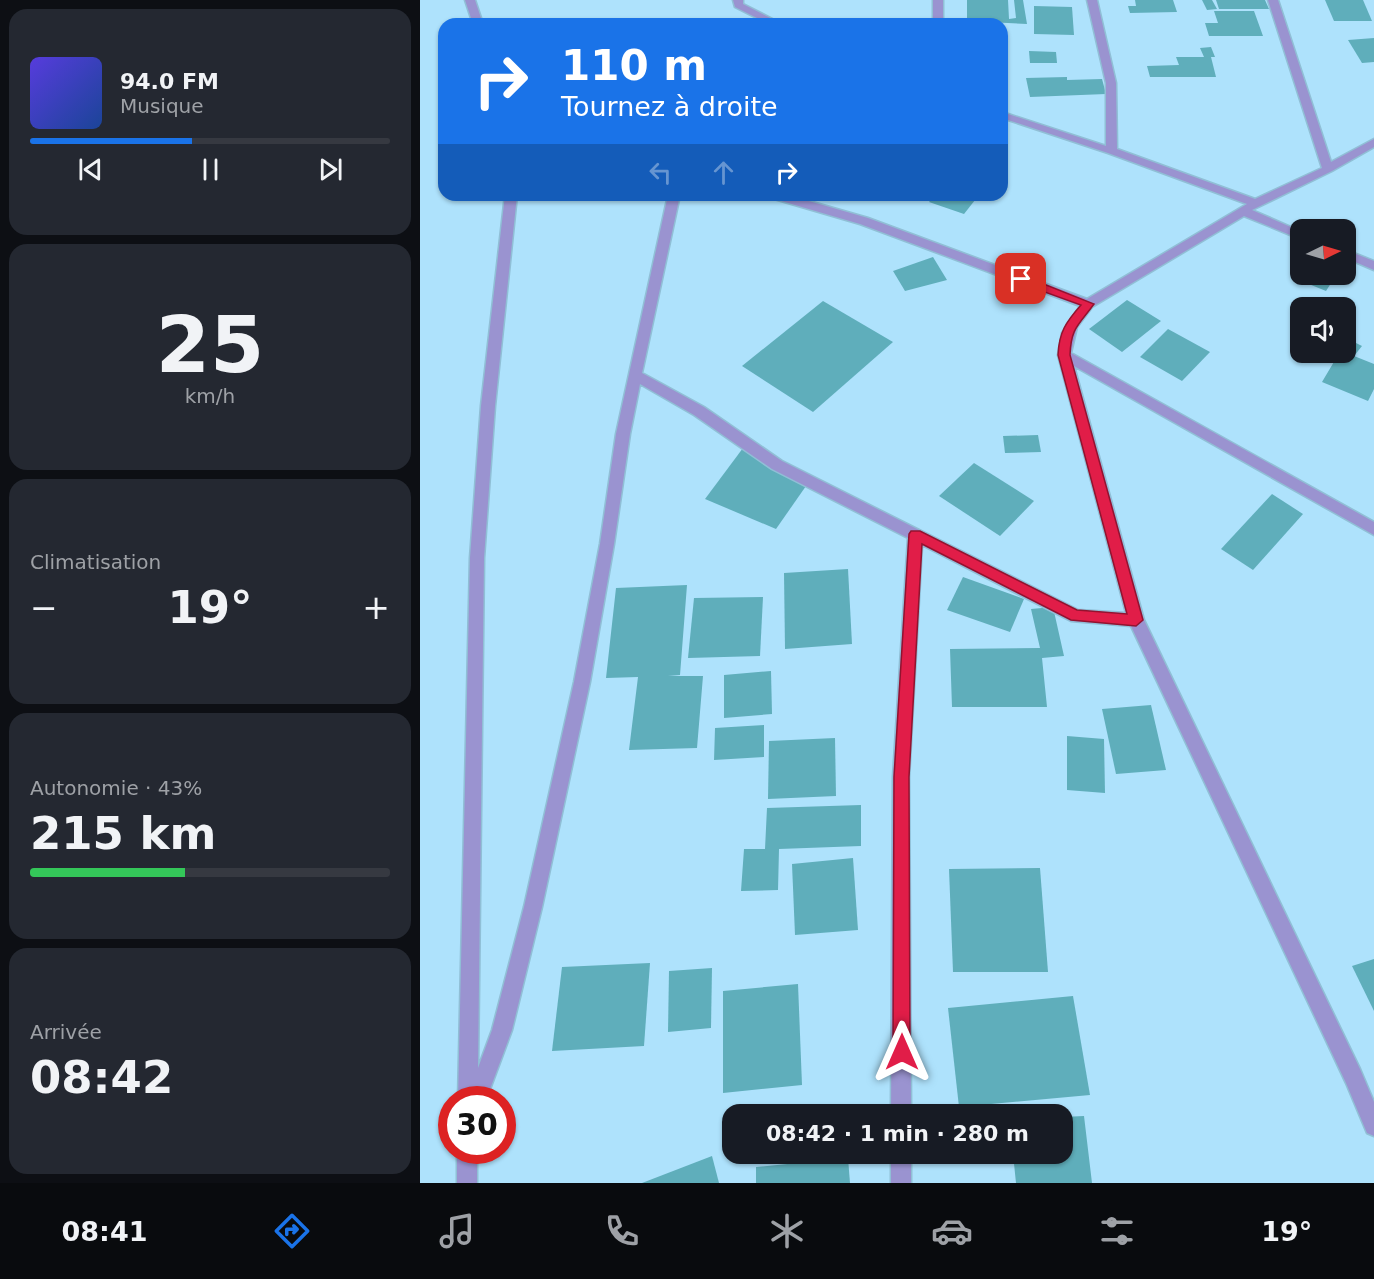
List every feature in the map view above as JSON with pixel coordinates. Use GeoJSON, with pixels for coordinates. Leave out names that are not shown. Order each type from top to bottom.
{"type":"FeatureCollection","features":[{"type":"Feature","properties":{"kind":"street"},"geometry":{"type":"LineString","coordinates":[[470,0],[476,18]]}},
{"type":"Feature","properties":{"kind":"street"},"geometry":{"type":"LineString","coordinates":[[738,0],[738,5],[764,18]]}},
{"type":"Feature","properties":{"kind":"street"},"geometry":{"type":"LineString","coordinates":[[938,0],[938,18]]}},
{"type":"Feature","properties":{"kind":"street"},"geometry":{"type":"LineString","coordinates":[[1092,0],[1111,83],[1112,151]]}},
{"type":"Feature","properties":{"kind":"street"},"geometry":{"type":"LineString","coordinates":[[1273,0],[1328,169]]}},
{"type":"Feature","properties":{"kind":"street"},"geometry":{"type":"LineString","coordinates":[[1008,117],[1112,151],[1256,203]]}},
{"type":"Feature","properties":{"kind":"street"},"geometry":{"type":"LineString","coordinates":[[1374,142],[1328,169],[1256,203],[1088,304],[1070,325],[1065,338],[1064,355],[1136,620],[1374,1126]]}},
{"type":"Feature","properties":{"kind":"street"},"geometry":{"type":"LineString","coordinates":[[468,1086],[477,558],[488,406],[510,201]]}},
{"type":"Feature","properties":{"kind":"street"},"geometry":{"type":"LineString","coordinates":[[481,1086],[502,1030],[533,907],[582,682],[607,544],[623,434],[673,201]]}},
{"type":"Feature","properties":{"kind":"street"},"geometry":{"type":"LineString","coordinates":[[796,201],[864,221],[1088,304]]}},
{"type":"Feature","properties":{"kind":"street"},"geometry":{"type":"LineString","coordinates":[[1243,211],[1290,231]]}},
{"type":"Feature","properties":{"kind":"street"},"geometry":{"type":"LineString","coordinates":[[1356,258],[1374,266]]}},
{"type":"Feature","properties":{"kind":"street"},"geometry":{"type":"LineString","coordinates":[[1064,355],[1374,529]]}},
{"type":"Feature","properties":{"kind":"street"},"geometry":{"type":"LineString","coordinates":[[637,376],[699,411],[757,453],[1076,616],[1136,620]]}},
{"type":"Feature","properties":{"kind":"street"},"geometry":{"type":"LineString","coordinates":[[901,1104],[901,777],[915,534]]}},
{"type":"Feature","properties":{"kind":"street"},"geometry":{"type":"LineString","coordinates":[[467,1164],[467,1183]]}},
{"type":"Feature","properties":{"kind":"street"},"geometry":{"type":"LineString","coordinates":[[901,1164],[901,1183]]}},
{"type":"Feature","properties":{"kind":"building"},"geometry":{"type":"Polygon","coordinates":[[[967,0],[1008,0],[1009,19],[1016,18],[1014,0],[1023,0],[1027,24],[1008,23],[1008,18],[967,18],[967,0]]]}},
{"type":"Feature","properties":{"kind":"building"},"geometry":{"type":"Polygon","coordinates":[[[1135,0],[1173,0],[1177,12],[1130,13],[1128,6],[1136,6],[1135,0]]]}},
{"type":"Feature","properties":{"kind":"building"},"geometry":{"type":"Polygon","coordinates":[[[1202,0],[1212,0],[1217,9],[1207,10],[1202,0]]]}},
{"type":"Feature","properties":{"kind":"building"},"geometry":{"type":"Polygon","coordinates":[[[1216,0],[1265,0],[1269,9],[1219,9],[1216,0]]]}},
{"type":"Feature","properties":{"kind":"building"},"geometry":{"type":"Polygon","coordinates":[[[1325,0],[1363,0],[1372,21],[1334,21],[1325,0]]]}},
{"type":"Feature","properties":{"kind":"building"},"geometry":{"type":"Polygon","coordinates":[[[1034,6],[1072,7],[1074,35],[1034,34],[1034,6]]]}},
{"type":"Feature","properties":{"kind":"building"},"geometry":{"type":"Polygon","coordinates":[[[1214,11],[1254,11],[1263,36],[1209,36],[1205,23],[1218,23],[1214,11]]]}},
{"type":"Feature","properties":{"kind":"building"},"geometry":{"type":"Polygon","coordinates":[[[1374,38],[1374,62],[1362,63],[1348,40],[1374,38]]]}},
{"type":"Feature","properties":{"kind":"building"},"geometry":{"type":"Polygon","coordinates":[[[1211,47],[1215,57],[1211,57],[1216,77],[1150,77],[1147,66],[1179,65],[1176,57],[1204,57],[1200,48],[1211,47]]]}},
{"type":"Feature","properties":{"kind":"building"},"geometry":{"type":"Polygon","coordinates":[[[1029,51],[1056,52],[1057,63],[1030,63],[1029,51]]]}},
{"type":"Feature","properties":{"kind":"building"},"geometry":{"type":"Polygon","coordinates":[[[1067,77],[1067,80],[1102,79],[1106,94],[1030,97],[1026,78],[1067,77]]]}},
{"type":"Feature","properties":{"kind":"building"},"geometry":{"type":"Polygon","coordinates":[[[930,201],[974,201],[964,214],[930,201]]]}},
{"type":"Feature","properties":{"kind":"building"},"geometry":{"type":"Polygon","coordinates":[[[933,257],[947,280],[905,291],[893,271],[933,257]]]}},
{"type":"Feature","properties":{"kind":"building"},"geometry":{"type":"Polygon","coordinates":[[[1311,285],[1330,285],[1326,291],[1311,285]]]}},
{"type":"Feature","properties":{"kind":"building"},"geometry":{"type":"Polygon","coordinates":[[[1127,300],[1161,321],[1122,352],[1089,329],[1127,300]]]}},
{"type":"Feature","properties":{"kind":"building"},"geometry":{"type":"Polygon","coordinates":[[[823,301],[893,342],[813,412],[742,366],[823,301]]]}},
{"type":"Feature","properties":{"kind":"building"},"geometry":{"type":"Polygon","coordinates":[[[1168,329],[1210,352],[1182,381],[1140,357],[1168,329]]]}},
{"type":"Feature","properties":{"kind":"building"},"geometry":{"type":"Polygon","coordinates":[[[1356,343],[1362,346],[1356,354],[1356,343]]]}},
{"type":"Feature","properties":{"kind":"building"},"geometry":{"type":"Polygon","coordinates":[[[1356,357],[1374,364],[1374,389],[1368,401],[1322,382],[1333,363],[1356,363],[1356,357]]]}},
{"type":"Feature","properties":{"kind":"building"},"geometry":{"type":"Polygon","coordinates":[[[1038,435],[1041,452],[1005,453],[1003,436],[1038,435]]]}},
{"type":"Feature","properties":{"kind":"building"},"geometry":{"type":"Polygon","coordinates":[[[743,448],[813,476],[776,529],[705,499],[743,448]]]}},
{"type":"Feature","properties":{"kind":"building"},"geometry":{"type":"Polygon","coordinates":[[[974,463],[1034,501],[1000,536],[939,496],[974,463]]]}},
{"type":"Feature","properties":{"kind":"building"},"geometry":{"type":"Polygon","coordinates":[[[1272,494],[1303,514],[1253,570],[1221,549],[1272,494]]]}},
{"type":"Feature","properties":{"kind":"building"},"geometry":{"type":"Polygon","coordinates":[[[848,569],[852,644],[785,649],[784,573],[848,569]]]}},
{"type":"Feature","properties":{"kind":"building"},"geometry":{"type":"Polygon","coordinates":[[[963,577],[1024,599],[1010,632],[947,610],[963,577]]]}},
{"type":"Feature","properties":{"kind":"building"},"geometry":{"type":"Polygon","coordinates":[[[687,585],[680,675],[668,676],[703,676],[697,748],[629,750],[638,677],[606,678],[616,588],[687,585]]]}},
{"type":"Feature","properties":{"kind":"building"},"geometry":{"type":"Polygon","coordinates":[[[763,597],[760,656],[688,658],[694,598],[763,597]]]}},
{"type":"Feature","properties":{"kind":"building"},"geometry":{"type":"Polygon","coordinates":[[[1053,607],[1064,656],[1042,658],[1047,707],[952,707],[950,649],[1040,648],[1031,609],[1053,607]]]}},
{"type":"Feature","properties":{"kind":"building"},"geometry":{"type":"Polygon","coordinates":[[[771,671],[772,714],[724,718],[724,675],[771,671]]]}},
{"type":"Feature","properties":{"kind":"building"},"geometry":{"type":"Polygon","coordinates":[[[1151,705],[1166,770],[1116,774],[1102,709],[1151,705]]]}},
{"type":"Feature","properties":{"kind":"building"},"geometry":{"type":"Polygon","coordinates":[[[764,725],[764,757],[714,760],[715,728],[764,725]]]}},
{"type":"Feature","properties":{"kind":"building"},"geometry":{"type":"Polygon","coordinates":[[[1067,736],[1104,739],[1105,793],[1067,790],[1067,736]]]}},
{"type":"Feature","properties":{"kind":"building"},"geometry":{"type":"Polygon","coordinates":[[[835,738],[836,796],[768,799],[769,741],[835,738]]]}},
{"type":"Feature","properties":{"kind":"building"},"geometry":{"type":"Polygon","coordinates":[[[861,805],[861,846],[779,849],[778,890],[741,891],[744,849],[765,849],[767,808],[861,805]]]}},
{"type":"Feature","properties":{"kind":"building"},"geometry":{"type":"Polygon","coordinates":[[[853,858],[858,930],[795,935],[792,864],[853,858]]]}},
{"type":"Feature","properties":{"kind":"building"},"geometry":{"type":"Polygon","coordinates":[[[1040,868],[1048,972],[953,972],[949,869],[1040,868]]]}},
{"type":"Feature","properties":{"kind":"building"},"geometry":{"type":"Polygon","coordinates":[[[1374,959],[1374,1011],[1352,966],[1374,959]]]}},
{"type":"Feature","properties":{"kind":"building"},"geometry":{"type":"Polygon","coordinates":[[[650,963],[644,1046],[552,1051],[562,967],[650,963]]]}},
{"type":"Feature","properties":{"kind":"building"},"geometry":{"type":"Polygon","coordinates":[[[712,968],[711,1028],[668,1032],[669,971],[712,968]]]}},
{"type":"Feature","properties":{"kind":"building"},"geometry":{"type":"Polygon","coordinates":[[[798,984],[802,1085],[723,1093],[723,991],[798,984]]]}},
{"type":"Feature","properties":{"kind":"building"},"geometry":{"type":"Polygon","coordinates":[[[1073,996],[1090,1095],[992,1104],[959,1104],[948,1008],[1073,996]]]}},
{"type":"Feature","properties":{"kind":"building"},"geometry":{"type":"Polygon","coordinates":[[[1073,1116],[1084,1116],[1092,1183],[1016,1183],[1014,1164],[1073,1164],[1073,1116]]]}},
{"type":"Feature","properties":{"kind":"building"},"geometry":{"type":"Polygon","coordinates":[[[712,1156],[719,1183],[642,1183],[712,1156]]]}},
{"type":"Feature","properties":{"kind":"building"},"geometry":{"type":"Polygon","coordinates":[[[787,1164],[848,1164],[850,1183],[756,1183],[756,1167],[787,1164]]]}},
{"type":"Feature","properties":{"kind":"route"},"geometry":{"type":"LineString","coordinates":[[902,1052],[901,777],[915,534],[1076,616],[1136,620],[1064,355],[1065,338],[1070,325],[1088,304],[1021,279]]}}]}
